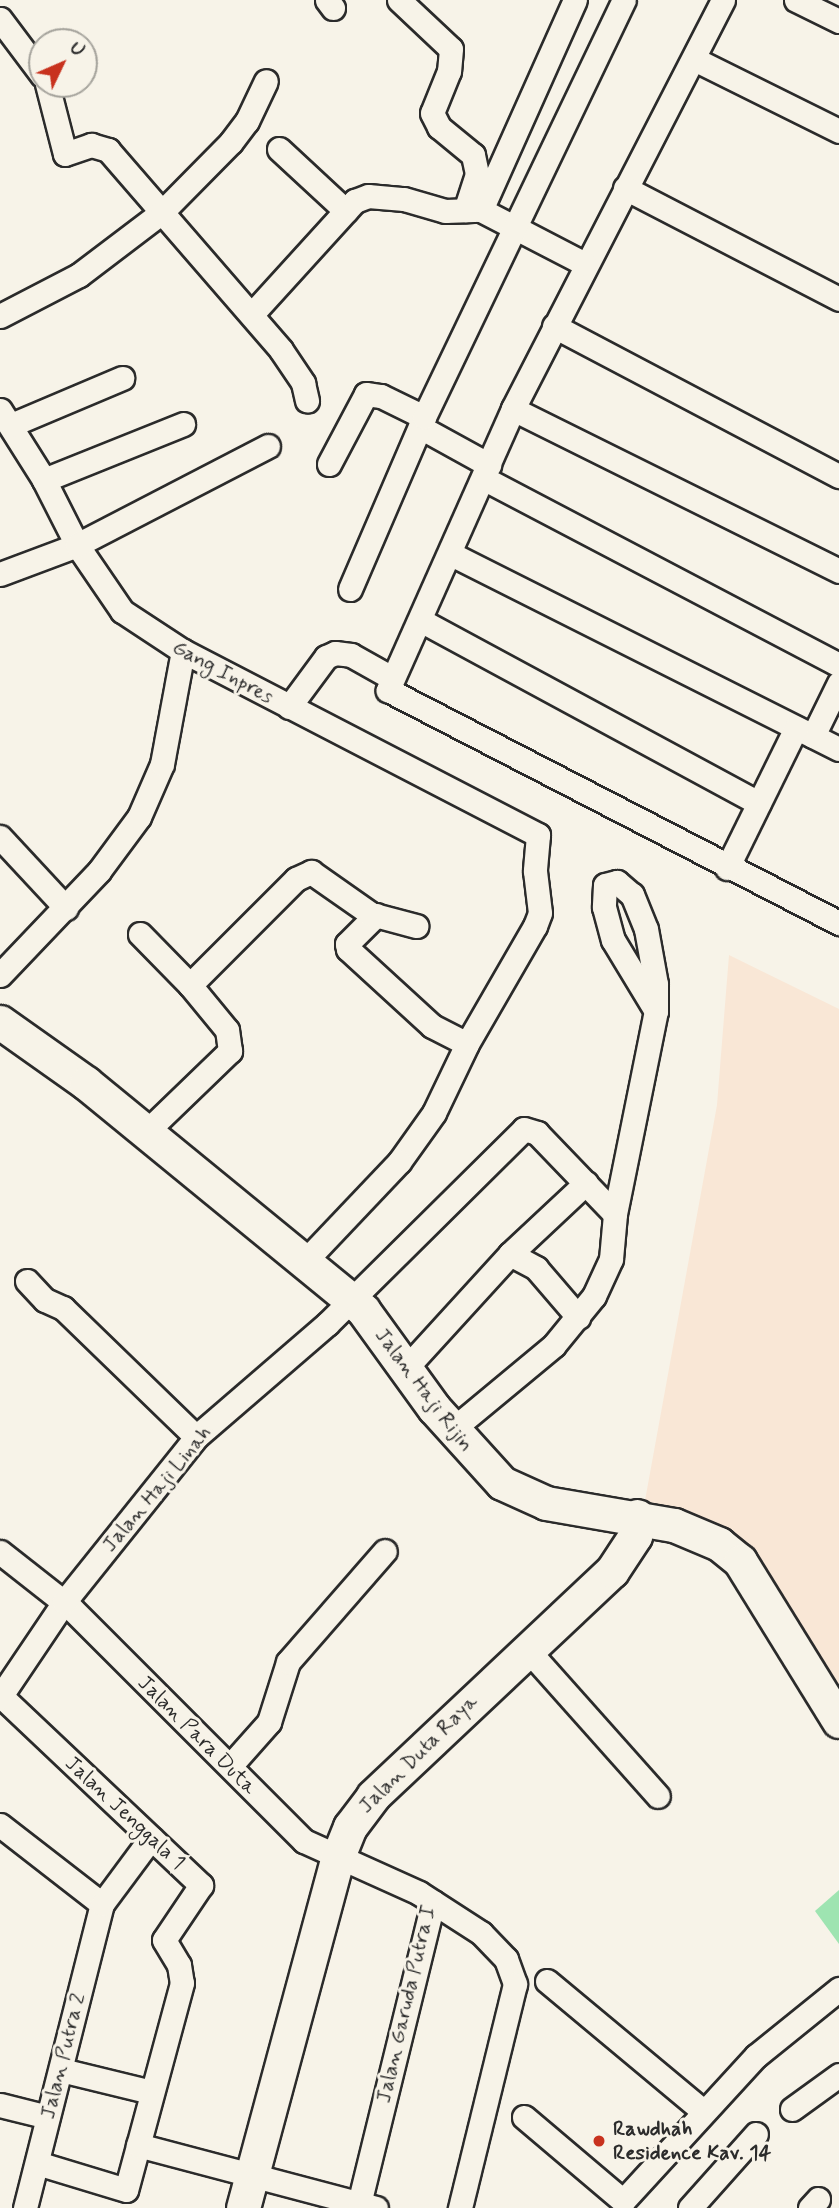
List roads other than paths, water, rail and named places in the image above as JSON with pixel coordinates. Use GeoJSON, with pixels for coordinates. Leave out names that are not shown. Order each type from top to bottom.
{"type":"FeatureCollection","features":[{"type":"Feature","properties":{"kind":"street"},"geometry":{"type":"LineString","coordinates":[[399,0],[451,49],[449,71],[432,113],[439,127],[473,155],[477,174],[473,210]]}},
{"type":"Feature","properties":{"kind":"street"},"geometry":{"type":"LineString","coordinates":[[473,210],[575,0]]}},
{"type":"Feature","properties":{"kind":"street"},"geometry":{"type":"LineString","coordinates":[[350,589],[422,422],[624,0]]}},
{"type":"Feature","properties":{"kind":"street"},"geometry":{"type":"LineString","coordinates":[[796,0],[839,21]]}},
{"type":"Feature","properties":{"kind":"street"},"geometry":{"type":"LineString","coordinates":[[717,2],[694,59],[585,264],[513,409],[451,554],[388,685],[392,695],[839,923]]}},
{"type":"Feature","properties":{"kind":"street"},"geometry":{"type":"LineString","coordinates":[[0,19],[28,56]]}},
{"type":"Feature","properties":{"kind":"street"},"geometry":{"type":"LineString","coordinates":[[694,59],[839,131]]}},
{"type":"Feature","properties":{"kind":"street"},"geometry":{"type":"LineString","coordinates":[[0,316],[79,275],[162,212],[231,142],[247,121],[266,81]]}},
{"type":"Feature","properties":{"kind":"street"},"geometry":{"type":"LineString","coordinates":[[51,98],[65,154],[100,145],[252,314],[296,370],[307,401]]}},
{"type":"Feature","properties":{"kind":"street"},"geometry":{"type":"LineString","coordinates":[[279,149],[346,211]]}},
{"type":"Feature","properties":{"kind":"street"},"geometry":{"type":"LineString","coordinates":[[625,188],[839,299]]}},
{"type":"Feature","properties":{"kind":"street"},"geometry":{"type":"LineString","coordinates":[[252,314],[355,201],[380,194],[445,211],[473,210],[516,226],[585,264]]}},
{"type":"Feature","properties":{"kind":"street"},"geometry":{"type":"LineString","coordinates":[[554,326],[839,476]]}},
{"type":"Feature","properties":{"kind":"street"},"geometry":{"type":"LineString","coordinates":[[6,417],[122,377]]}},
{"type":"Feature","properties":{"kind":"street"},"geometry":{"type":"LineString","coordinates":[[329,464],[366,394],[381,396],[422,422],[486,471],[839,664]]}},
{"type":"Feature","properties":{"kind":"street"},"geometry":{"type":"LineString","coordinates":[[513,409],[839,571]]}},
{"type":"Feature","properties":{"kind":"street","name":"Gang Inpres"},"geometry":{"type":"LineString","coordinates":[[6,417],[44,480],[77,545],[122,611],[183,651],[538,835],[535,871],[540,913],[467,1044]]}},
{"type":"Feature","properties":{"kind":"street"},"geometry":{"type":"LineString","coordinates":[[44,480],[183,424]]}},
{"type":"Feature","properties":{"kind":"street"},"geometry":{"type":"LineString","coordinates":[[0,574],[77,545],[268,446]]}},
{"type":"Feature","properties":{"kind":"street"},"geometry":{"type":"LineString","coordinates":[[451,554],[839,749]]}},
{"type":"Feature","properties":{"kind":"street"},"geometry":{"type":"LineString","coordinates":[[420,620],[760,803]]}},
{"type":"Feature","properties":{"kind":"street"},"geometry":{"type":"LineString","coordinates":[[0,975],[66,908],[122,842],[153,790],[183,651]]}},
{"type":"Feature","properties":{"kind":"street"},"geometry":{"type":"LineString","coordinates":[[289,707],[326,657],[335,653],[351,655],[392,678]]}},
{"type":"Feature","properties":{"kind":"street"},"geometry":{"type":"LineString","coordinates":[[727,868],[760,803],[839,683]]}},
{"type":"Feature","properties":{"kind":"street"},"geometry":{"type":"LineString","coordinates":[[0,836],[66,908]]}},
{"type":"Feature","properties":{"kind":"street"},"geometry":{"type":"LineString","coordinates":[[190,985],[304,873],[320,877],[376,915],[416,926]]}},
{"type":"Feature","properties":{"kind":"street"},"geometry":{"type":"LineString","coordinates":[[453,1429],[514,1382],[578,1317],[611,1259],[615,1214],[656,1011],[654,960],[646,929],[632,895],[617,882],[605,885],[604,907],[613,940],[656,1011]]}},
{"type":"Feature","properties":{"kind":"street"},"geometry":{"type":"LineString","coordinates":[[305,1261],[415,1143],[434,1113],[467,1044],[432,1026],[348,949],[347,944],[376,915]]}},
{"type":"Feature","properties":{"kind":"street"},"geometry":{"type":"LineString","coordinates":[[140,934],[190,985],[227,1030],[232,1041],[230,1051],[146,1132]]}},
{"type":"Feature","properties":{"kind":"street","name":"Jalan Haji Rijin"},"geometry":{"type":"LineString","coordinates":[[0,1022],[146,1132],[349,1298],[479,1462],[522,1494],[546,1503],[637,1516],[698,1534],[740,1562],[839,1721]]}},
{"type":"Feature","properties":{"kind":"street","name":"Jalan Haji Linah"},"geometry":{"type":"LineString","coordinates":[[0,1696],[64,1602],[196,1437],[327,1324],[349,1298],[524,1129],[537,1133],[586,1183]]}},
{"type":"Feature","properties":{"kind":"street"},"geometry":{"type":"LineString","coordinates":[[407,1368],[510,1254],[586,1183],[615,1214]]}},
{"type":"Feature","properties":{"kind":"street"},"geometry":{"type":"LineString","coordinates":[[510,1254],[536,1268],[578,1317]]}},
{"type":"Feature","properties":{"kind":"street"},"geometry":{"type":"LineString","coordinates":[[27,1280],[46,1300],[63,1308],[196,1437]]}},
{"type":"Feature","properties":{"kind":"street","name":"Jalan Duta Raya"},"geometry":{"type":"LineString","coordinates":[[243,2208],[337,1859],[349,1827],[373,1796],[621,1560],[635,1536],[637,1516]]}},
{"type":"Feature","properties":{"kind":"street"},"geometry":{"type":"LineString","coordinates":[[230,1766],[269,1722],[288,1662],[385,1551]]}},
{"type":"Feature","properties":{"kind":"street","name":"Jalan Para Duta"},"geometry":{"type":"LineString","coordinates":[[0,1552],[64,1602],[304,1841],[337,1859]]}},
{"type":"Feature","properties":{"kind":"street"},"geometry":{"type":"LineString","coordinates":[[526,1648],[658,1796]]}},
{"type":"Feature","properties":{"kind":"street","name":"Jalan Jenggala 1"},"geometry":{"type":"LineString","coordinates":[[0,1696],[201,1885],[163,1940],[182,1974],[151,2092]]}},
{"type":"Feature","properties":{"kind":"street"},"geometry":{"type":"LineString","coordinates":[[0,1825],[102,1904]]}},
{"type":"Feature","properties":{"kind":"street","name":"Jalan Putra 2"},"geometry":{"type":"LineString","coordinates":[[26,2208],[102,1904],[151,1838]]}},
{"type":"Feature","properties":{"kind":"street","name":"Jalan Garuda Putra I"},"geometry":{"type":"LineString","coordinates":[[337,1859],[386,1877],[433,1902],[365,2206]]}},
{"type":"Feature","properties":{"kind":"street"},"geometry":{"type":"LineString","coordinates":[[433,1902],[488,1940],[506,1959],[515,1984],[460,2208]]}},
{"type":"Feature","properties":{"kind":"street"},"geometry":{"type":"LineString","coordinates":[[547,1981],[704,2112]]}},
{"type":"Feature","properties":{"kind":"street"},"geometry":{"type":"LineString","coordinates":[[524,2117],[623,2201],[756,2056],[839,1989]]}},
{"type":"Feature","properties":{"kind":"street"},"geometry":{"type":"LineString","coordinates":[[37,2163],[123,2199],[138,2145],[151,2092],[61,2070]]}},
{"type":"Feature","properties":{"kind":"street"},"geometry":{"type":"LineString","coordinates":[[792,2109],[839,2075]]}},
{"type":"Feature","properties":{"kind":"street"},"geometry":{"type":"LineString","coordinates":[[0,2105],[48,2117]]}},
{"type":"Feature","properties":{"kind":"street"},"geometry":{"type":"LineString","coordinates":[[690,2208],[756,2134]]}},
{"type":"Feature","properties":{"kind":"street"},"geometry":{"type":"LineString","coordinates":[[138,2145],[365,2206]]}},
{"type":"Feature","properties":{"kind":"place","name":"Rawdhah Residence Kav. 14"},"geometry":{"type":"Point","coordinates":[599,2141]}}]}
